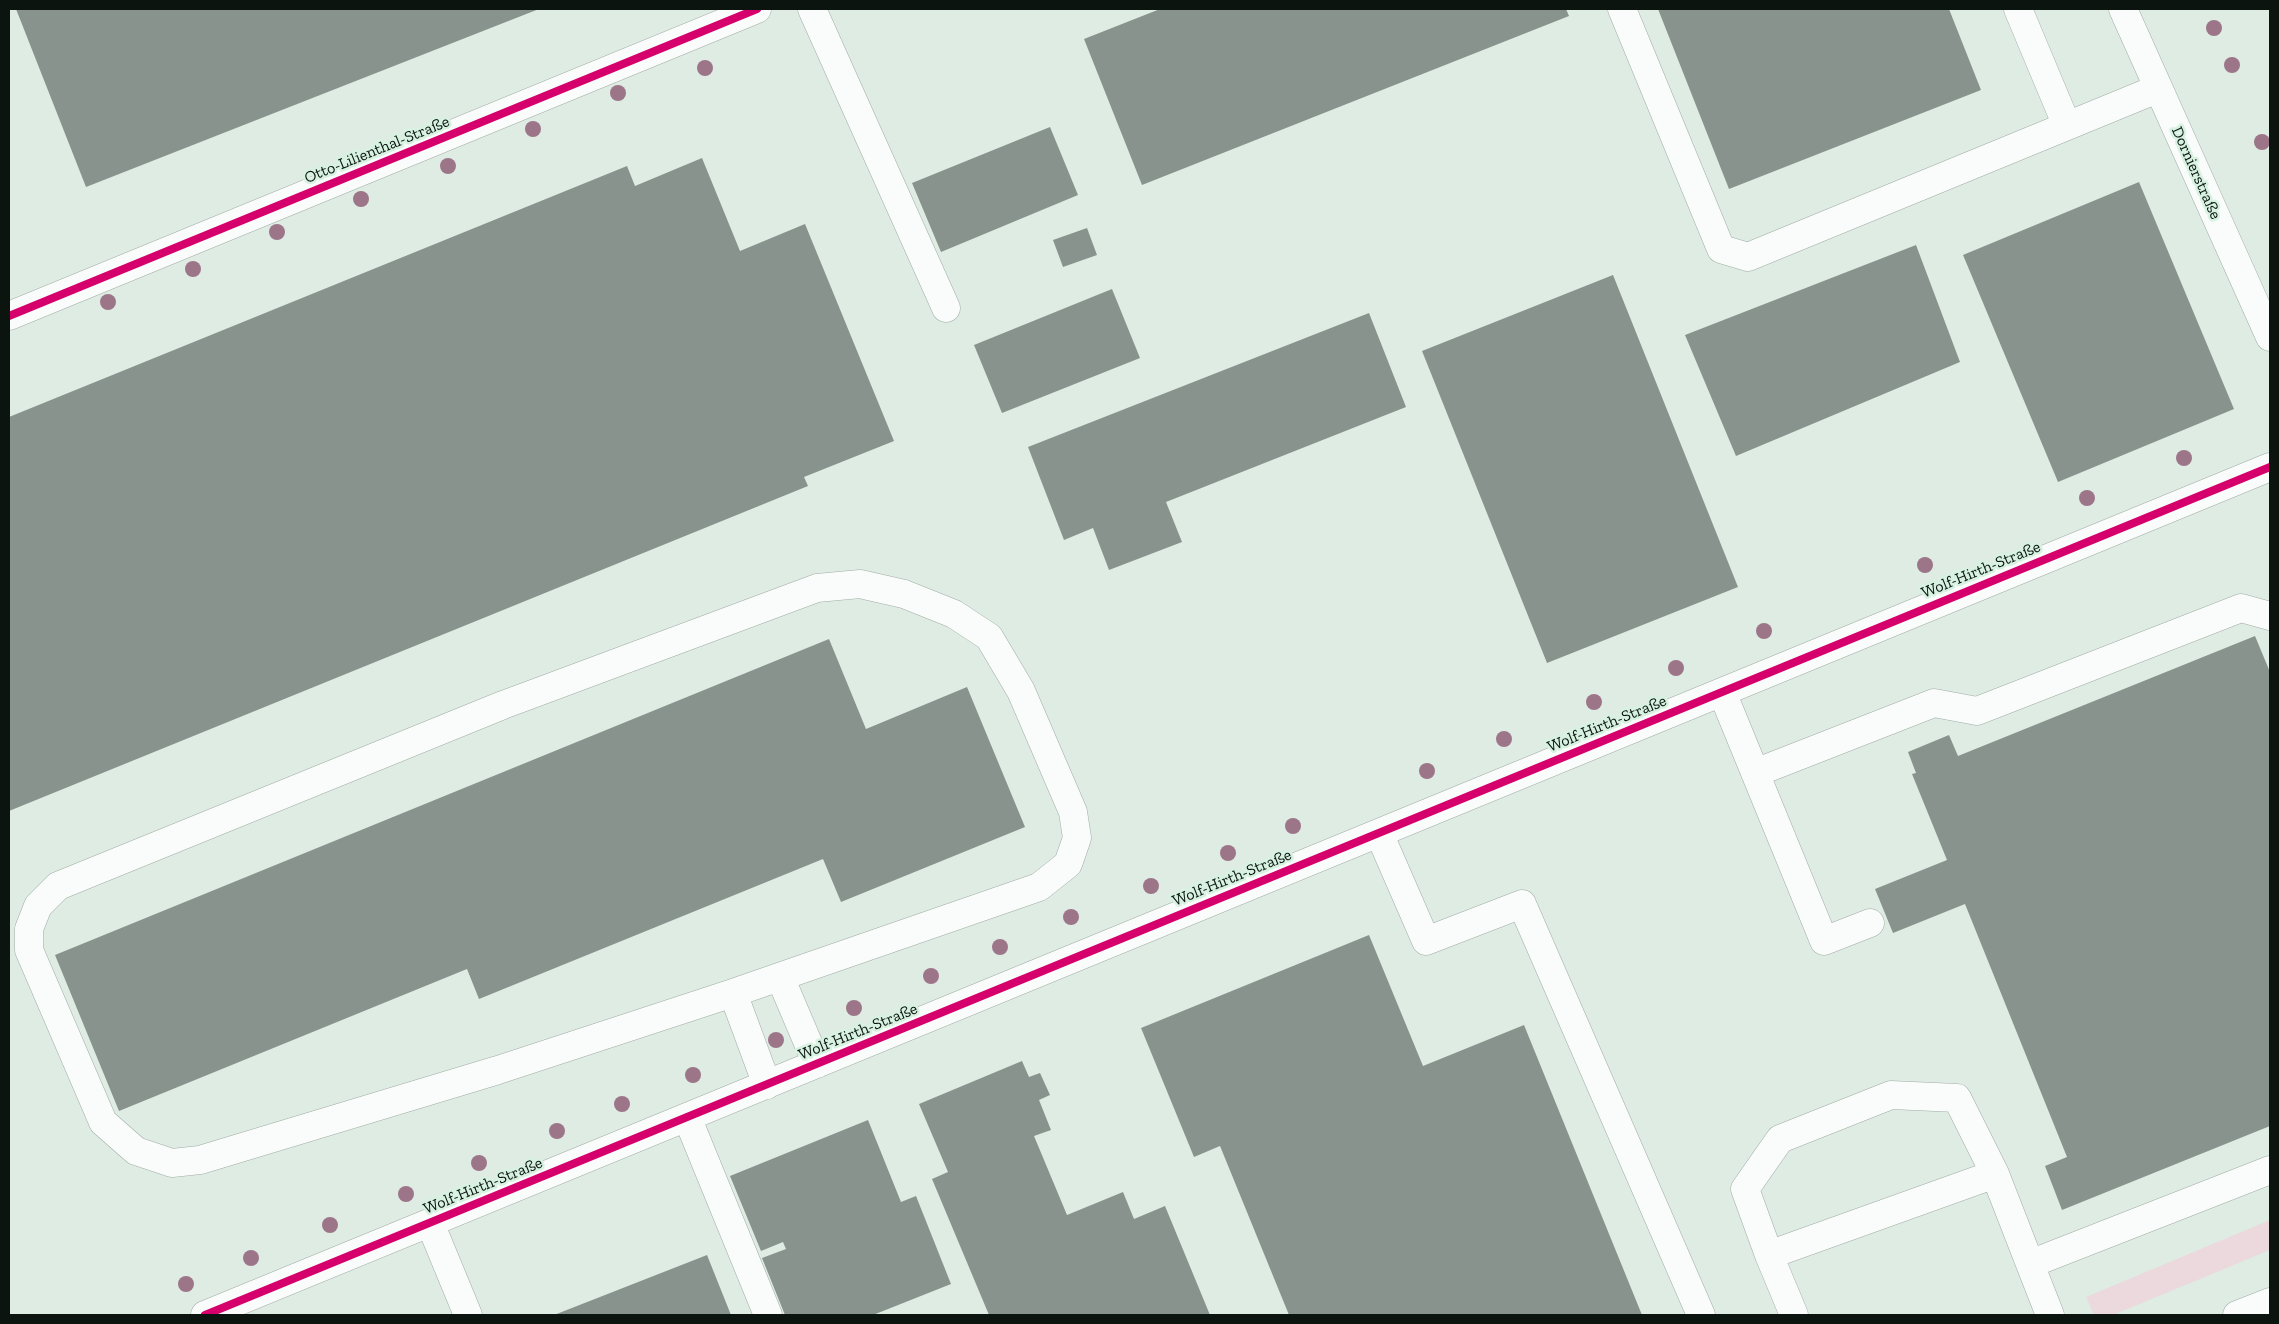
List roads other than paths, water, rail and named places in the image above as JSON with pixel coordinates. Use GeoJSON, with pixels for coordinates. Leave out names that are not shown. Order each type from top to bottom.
{"type":"FeatureCollection","features":[{"type":"Feature","properties":{"kind":"street","name":"Otto-Lilienthal-Straße"},"geometry":{"type":"LineString","coordinates":[[9,316],[757,9]]}},
{"type":"Feature","properties":{"kind":"street"},"geometry":{"type":"LineString","coordinates":[[812,9],[946,308]]}},
{"type":"Feature","properties":{"kind":"street"},"geometry":{"type":"LineString","coordinates":[[1622,9],[1721,249],[1748,257],[2158,89]]}},
{"type":"Feature","properties":{"kind":"street"},"geometry":{"type":"LineString","coordinates":[[2018,9],[2067,126]]}},
{"type":"Feature","properties":{"kind":"street","name":"Dornierstraße"},"geometry":{"type":"LineString","coordinates":[[2123,9],[2270,337]]}},
{"type":"Feature","properties":{"kind":"street","name":"Wolf-Hirth-Straße"},"geometry":{"type":"LineString","coordinates":[[205,1315],[2270,467]]}},
{"type":"Feature","properties":{"kind":"street"},"geometry":{"type":"LineString","coordinates":[[860,584],[904,594],[954,614],[989,637],[1021,691],[1073,812],[1077,838],[1068,864],[1038,887],[733,993],[489,1073],[200,1160],[172,1163],[136,1151],[103,1122],[29,950],[29,929],[38,906],[58,886],[503,705],[817,588],[860,584]]}},
{"type":"Feature","properties":{"kind":"street"},"geometry":{"type":"LineString","coordinates":[[1755,773],[1934,703],[1977,711],[2241,608],[2270,616]]}},
{"type":"Feature","properties":{"kind":"street"},"geometry":{"type":"LineString","coordinates":[[1722,692],[1824,941],[1870,923]]}},
{"type":"Feature","properties":{"kind":"street"},"geometry":{"type":"LineString","coordinates":[[1379,833],[1426,941],[1522,904],[1701,1315]]}},
{"type":"Feature","properties":{"kind":"street"},"geometry":{"type":"LineString","coordinates":[[780,977],[817,1064]]}},
{"type":"Feature","properties":{"kind":"street"},"geometry":{"type":"LineString","coordinates":[[733,993],[767,1085]]}},
{"type":"Feature","properties":{"kind":"street"},"geometry":{"type":"LineString","coordinates":[[1794,1315],[1769,1255],[1745,1189],[1780,1139],[1891,1096],[1957,1098],[1995,1174],[2050,1315]]}},
{"type":"Feature","properties":{"kind":"street"},"geometry":{"type":"LineString","coordinates":[[687,1117],[768,1315]]}},
{"type":"Feature","properties":{"kind":"street"},"geometry":{"type":"LineString","coordinates":[[2030,1264],[2270,1170]]}},
{"type":"Feature","properties":{"kind":"street"},"geometry":{"type":"LineString","coordinates":[[1769,1255],[1995,1174]]}},
{"type":"Feature","properties":{"kind":"street"},"geometry":{"type":"LineString","coordinates":[[430,1223],[468,1315]]}}]}
